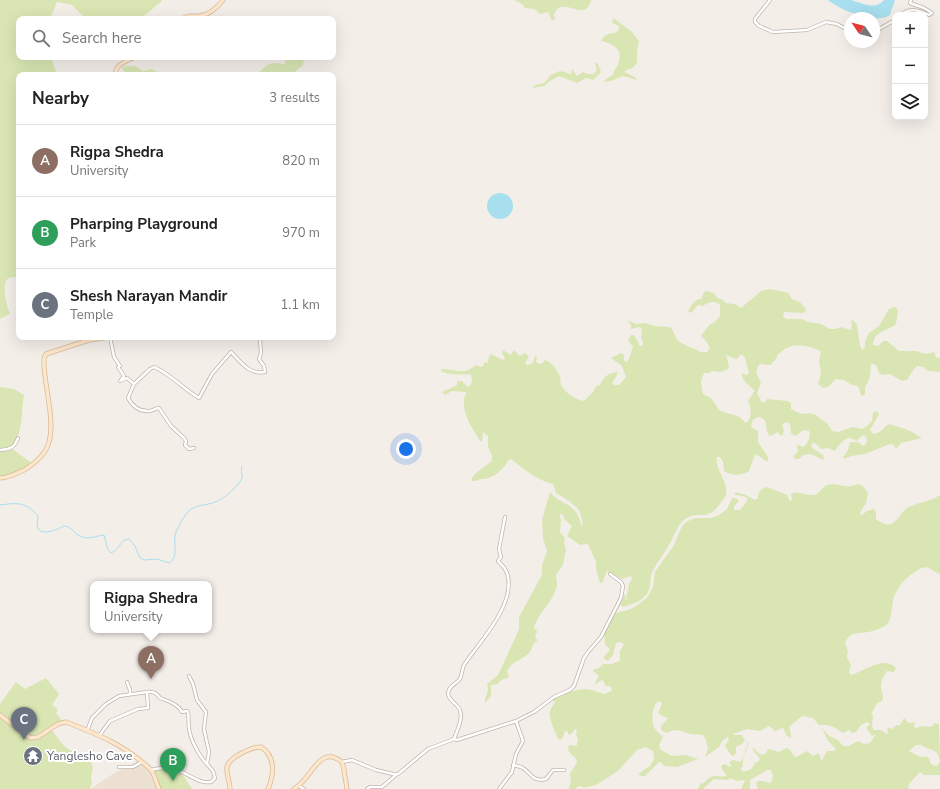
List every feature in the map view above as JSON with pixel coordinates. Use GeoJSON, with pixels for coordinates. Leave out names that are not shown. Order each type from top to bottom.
{"type":"FeatureCollection","features":[{"type":"Feature","properties":{"kind":"main road"},"geometry":{"type":"LineString","coordinates":[[188,16],[206,15],[213,11],[224,0]]}},
{"type":"Feature","properties":{"kind":"main road"},"geometry":{"type":"LineString","coordinates":[[115,72],[118,66],[129,60]]}},
{"type":"Feature","properties":{"kind":"main road"},"geometry":{"type":"LineString","coordinates":[[0,478],[8,477],[33,464],[44,453],[49,442],[50,413],[44,366],[44,358],[46,354],[89,340]]}},
{"type":"Feature","properties":{"kind":"main road"},"geometry":{"type":"LineString","coordinates":[[0,715],[31,738],[42,735],[63,722],[99,736],[119,746],[142,762],[153,773],[159,789]]}},
{"type":"Feature","properties":{"kind":"main road"},"geometry":{"type":"LineString","coordinates":[[230,789],[227,770],[230,762],[234,758],[252,748],[261,747],[268,753],[272,761],[272,776],[268,789]]}},
{"type":"Feature","properties":{"kind":"main road"},"geometry":{"type":"LineString","coordinates":[[294,789],[299,786],[323,758],[332,757],[342,762],[347,789]]}},
{"type":"Feature","properties":{"kind":"street"},"geometry":{"type":"LineString","coordinates":[[770,0],[755,19],[755,22],[769,31],[807,30],[826,22],[837,24],[844,28]]}},
{"type":"Feature","properties":{"kind":"street"},"geometry":{"type":"LineString","coordinates":[[911,0],[910,3],[931,12],[931,15],[928,14]]}},
{"type":"Feature","properties":{"kind":"street"},"geometry":{"type":"LineString","coordinates":[[905,12],[924,12]]}},
{"type":"Feature","properties":{"kind":"street"},"geometry":{"type":"LineString","coordinates":[[880,29],[892,22]]}},
{"type":"Feature","properties":{"kind":"street"},"geometry":{"type":"LineString","coordinates":[[111,340],[114,357],[119,363],[120,366],[118,367],[124,376],[120,381],[127,378],[134,384]]}},
{"type":"Feature","properties":{"kind":"street"},"geometry":{"type":"LineString","coordinates":[[194,448],[189,449],[185,445],[186,441],[184,438],[171,426],[159,408],[148,411],[139,410],[135,407],[128,398],[134,384],[154,367],[165,372],[189,393],[199,398],[212,374],[231,352],[251,371],[259,373],[265,372],[264,366],[258,359],[262,353],[260,340]]}},
{"type":"Feature","properties":{"kind":"street"},"geometry":{"type":"LineString","coordinates":[[0,450],[11,448],[16,444],[18,438]]}},
{"type":"Feature","properties":{"kind":"street"},"geometry":{"type":"LineString","coordinates":[[454,739],[461,721],[459,708],[450,699],[448,694],[450,688],[459,681],[464,666],[488,634],[506,596],[508,576],[505,569],[498,562],[501,557],[499,550],[505,517]]}},
{"type":"Feature","properties":{"kind":"street"},"geometry":{"type":"LineString","coordinates":[[367,789],[370,787],[382,787],[428,749],[454,739],[457,740],[475,735],[516,721],[534,712],[554,697],[570,690],[574,686],[584,658],[601,637],[621,598],[623,586],[621,582],[610,574]]}},
{"type":"Feature","properties":{"kind":"street"},"geometry":{"type":"LineString","coordinates":[[189,676],[193,684],[197,700],[206,712],[204,729],[209,752],[207,764]]}},
{"type":"Feature","properties":{"kind":"street"},"geometry":{"type":"LineString","coordinates":[[127,682],[130,694]]}},
{"type":"Feature","properties":{"kind":"street"},"geometry":{"type":"LineString","coordinates":[[99,736],[110,721],[138,709],[148,708],[147,692]]}},
{"type":"Feature","properties":{"kind":"street"},"geometry":{"type":"LineString","coordinates":[[86,731],[92,718],[106,704],[119,696],[147,692],[155,693],[158,694],[160,698],[171,702],[182,712],[187,711],[189,729],[199,755],[213,771],[214,778],[208,783],[173,769],[164,768],[150,770]]}},
{"type":"Feature","properties":{"kind":"street"},"geometry":{"type":"LineString","coordinates":[[499,789],[508,778],[516,754],[523,741],[516,721]]}},
{"type":"Feature","properties":{"kind":"street"},"geometry":{"type":"LineString","coordinates":[[342,762],[352,760],[376,770],[398,774]]}},
{"type":"Feature","properties":{"kind":"street"},"geometry":{"type":"LineString","coordinates":[[120,767],[132,768],[142,762]]}},
{"type":"Feature","properties":{"kind":"street"},"geometry":{"type":"LineString","coordinates":[[513,765],[524,769],[538,780],[546,780],[553,770],[564,770]]}},
{"type":"Feature","properties":{"kind":"street"},"geometry":{"type":"LineString","coordinates":[[299,786],[304,789]]}},
{"type":"Feature","properties":{"kind":"shaded area"},"geometry":{"type":"Polygon","coordinates":[[[140,760],[153,773],[159,789],[90,789],[113,774],[140,760]]]}},
{"type":"Feature","properties":{"kind":"green space"},"geometry":{"type":"Polygon","coordinates":[[[0,0],[161,0],[162,1],[144,16],[83,16],[72,5],[57,2],[51,16],[16,16],[16,60],[52,60],[56,72],[16,72],[16,277],[9,278],[6,281],[5,295],[10,314],[0,319],[0,0]]]}},
{"type":"Feature","properties":{"kind":"green space"},"geometry":{"type":"Polygon","coordinates":[[[514,0],[591,0],[589,6],[582,10],[568,7],[558,8],[554,14],[555,19],[552,21],[548,12],[540,14],[534,9],[525,8],[522,4],[514,0]]]}},
{"type":"Feature","properties":{"kind":"green space"},"geometry":{"type":"Polygon","coordinates":[[[613,18],[631,31],[639,41],[637,63],[633,68],[624,72],[635,77],[637,80],[623,76],[604,82],[613,75],[620,59],[620,54],[617,48],[601,41],[605,36],[619,30],[619,26],[612,23],[613,18]]]}},
{"type":"Feature","properties":{"kind":"green space"},"geometry":{"type":"Polygon","coordinates":[[[284,60],[304,60],[303,65],[295,72],[260,72],[269,64],[277,63],[285,65],[284,60]]]}},
{"type":"Feature","properties":{"kind":"green space"},"geometry":{"type":"Polygon","coordinates":[[[597,62],[601,72],[593,80],[586,78],[577,83],[559,76],[544,86],[532,88],[535,85],[544,83],[551,75],[560,71],[571,74],[572,69],[577,76],[583,72],[594,74],[597,70],[595,64],[597,62]]]}},
{"type":"Feature","properties":{"kind":"green space"},"geometry":{"type":"Polygon","coordinates":[[[135,66],[143,71],[152,69],[157,72],[125,72],[122,69],[123,67],[135,66]]]}},
{"type":"Feature","properties":{"kind":"green space"},"geometry":{"type":"Polygon","coordinates":[[[770,289],[788,293],[792,299],[801,303],[805,308],[806,311],[803,313],[784,312],[783,316],[786,319],[801,319],[808,322],[821,324],[830,329],[841,327],[851,330],[852,320],[857,324],[859,341],[862,350],[865,347],[865,341],[869,333],[879,326],[889,309],[895,307],[898,310],[896,324],[878,334],[873,345],[878,346],[883,341],[887,341],[899,351],[916,351],[926,354],[934,352],[936,357],[940,357],[940,372],[928,371],[923,367],[917,366],[907,380],[902,381],[890,374],[882,375],[879,373],[876,365],[871,364],[870,377],[863,396],[861,395],[858,386],[852,385],[844,380],[836,379],[828,387],[823,388],[818,384],[821,374],[819,360],[821,352],[810,347],[793,346],[786,348],[778,354],[771,365],[760,364],[758,367],[756,371],[761,383],[757,393],[761,401],[764,403],[767,399],[788,401],[791,403],[791,409],[801,414],[810,413],[816,415],[827,423],[832,431],[838,432],[853,427],[862,429],[872,421],[873,413],[875,411],[879,414],[870,430],[873,434],[881,431],[890,424],[908,430],[922,438],[901,443],[896,449],[894,445],[890,444],[865,454],[851,456],[844,459],[843,457],[848,450],[850,442],[858,442],[864,446],[867,442],[866,437],[863,435],[857,441],[848,438],[839,445],[835,451],[827,448],[822,449],[813,442],[811,447],[823,455],[824,460],[810,454],[803,455],[799,459],[795,459],[793,456],[798,452],[797,444],[802,447],[805,446],[809,439],[809,431],[804,430],[795,436],[791,433],[790,424],[786,422],[782,425],[784,431],[782,436],[778,432],[770,436],[764,420],[758,417],[753,420],[751,427],[758,431],[758,442],[768,457],[768,461],[756,454],[749,471],[740,475],[733,475],[724,471],[723,462],[720,457],[717,457],[718,466],[726,490],[725,497],[715,510],[710,513],[706,515],[694,515],[682,522],[656,564],[651,576],[649,591],[640,600],[623,607],[620,605],[624,595],[626,596],[626,600],[629,584],[632,579],[631,576],[622,579],[607,571],[602,583],[600,583],[596,569],[596,562],[589,546],[587,544],[580,545],[567,536],[572,526],[564,519],[563,515],[560,514],[560,532],[565,538],[564,543],[566,549],[563,565],[556,575],[557,585],[553,597],[539,617],[534,628],[537,631],[535,638],[538,640],[534,643],[529,653],[513,663],[507,672],[509,675],[508,678],[501,680],[498,684],[491,685],[491,696],[485,703],[488,690],[487,684],[497,676],[501,669],[519,629],[519,617],[542,575],[542,565],[547,551],[543,538],[542,520],[550,492],[572,508],[579,517],[581,525],[583,524],[580,512],[577,508],[556,493],[553,484],[536,477],[511,459],[493,476],[487,479],[472,481],[472,478],[476,473],[492,461],[492,456],[488,446],[488,436],[483,432],[482,441],[480,441],[469,422],[464,406],[466,392],[452,391],[445,395],[442,392],[457,385],[457,381],[462,381],[468,387],[470,386],[472,377],[470,374],[442,372],[441,369],[463,371],[476,365],[482,367],[485,362],[488,363],[491,354],[503,360],[505,358],[502,353],[503,350],[511,355],[514,350],[520,356],[525,353],[529,357],[525,363],[527,365],[532,364],[536,355],[536,361],[538,364],[543,363],[545,360],[549,362],[554,366],[559,374],[561,385],[565,391],[574,398],[584,401],[593,392],[596,386],[600,385],[608,374],[617,372],[617,375],[612,383],[615,385],[619,385],[626,377],[622,366],[611,358],[621,353],[624,355],[624,360],[626,362],[629,359],[633,347],[628,340],[631,335],[634,335],[640,346],[642,346],[643,343],[641,337],[642,329],[639,327],[631,329],[631,325],[627,320],[636,324],[645,323],[654,326],[669,327],[681,343],[701,352],[707,352],[710,348],[701,336],[709,325],[715,322],[720,316],[720,305],[714,302],[703,306],[698,305],[690,313],[688,311],[692,304],[698,299],[701,299],[704,292],[708,291],[715,294],[717,298],[726,303],[735,304],[741,308],[761,291],[770,289]],[[742,354],[736,359],[726,355],[729,366],[728,369],[721,372],[712,371],[709,373],[704,373],[701,381],[703,394],[711,398],[719,410],[738,416],[746,423],[750,418],[751,410],[748,401],[755,390],[746,383],[742,376],[742,373],[747,375],[749,373],[745,358],[742,354]]]}},
{"type":"Feature","properties":{"kind":"green space"},"geometry":{"type":"Polygon","coordinates":[[[0,387],[14,389],[24,395],[20,428],[11,448],[33,464],[17,473],[0,478],[0,387]]]}},
{"type":"Feature","properties":{"kind":"green space"},"geometry":{"type":"Polygon","coordinates":[[[835,484],[853,486],[858,484],[863,486],[868,493],[866,503],[860,513],[862,515],[867,511],[874,509],[876,512],[876,519],[887,524],[891,524],[898,519],[907,508],[940,495],[940,574],[925,567],[911,574],[902,583],[896,593],[888,624],[872,631],[849,636],[845,643],[848,651],[847,657],[851,665],[849,673],[851,675],[880,663],[891,664],[896,668],[894,672],[887,671],[882,681],[881,690],[883,699],[877,703],[871,714],[873,715],[872,727],[874,730],[881,730],[887,734],[887,727],[892,729],[896,725],[900,725],[904,718],[909,723],[915,722],[914,727],[916,728],[922,726],[931,727],[935,723],[939,724],[940,760],[935,751],[921,745],[916,745],[909,751],[918,756],[926,756],[930,760],[930,763],[935,766],[938,765],[940,761],[940,775],[924,775],[920,772],[909,784],[908,789],[758,789],[756,784],[758,781],[770,783],[772,781],[773,775],[771,770],[767,770],[750,780],[750,789],[741,789],[745,780],[736,781],[731,778],[727,780],[714,779],[703,789],[698,789],[700,784],[704,783],[712,776],[727,776],[721,768],[722,765],[725,764],[730,767],[731,765],[729,762],[733,760],[741,762],[748,742],[749,743],[743,757],[741,769],[743,772],[753,767],[755,763],[760,760],[753,747],[758,753],[763,755],[768,749],[778,752],[787,748],[795,757],[807,751],[813,756],[818,753],[822,760],[827,751],[834,751],[836,749],[828,741],[822,728],[829,736],[838,740],[843,746],[849,746],[858,741],[864,744],[870,743],[876,734],[872,736],[866,728],[870,724],[868,722],[861,725],[856,732],[852,733],[849,730],[843,733],[831,726],[819,725],[813,718],[802,716],[789,727],[791,738],[787,736],[783,728],[775,731],[769,726],[760,731],[747,729],[733,734],[742,735],[745,740],[742,744],[736,747],[736,753],[734,756],[731,755],[725,746],[729,739],[728,737],[723,740],[719,747],[705,757],[708,749],[703,735],[690,734],[674,730],[666,733],[661,730],[661,726],[668,718],[658,713],[662,704],[659,701],[655,706],[653,713],[653,725],[663,737],[659,745],[661,750],[672,756],[686,755],[698,759],[677,767],[664,766],[659,762],[645,776],[641,776],[638,774],[650,766],[654,759],[653,751],[646,747],[637,750],[618,771],[596,785],[584,788],[579,786],[575,789],[569,789],[571,780],[570,774],[577,762],[569,752],[568,747],[570,745],[577,745],[577,730],[576,729],[569,735],[567,731],[565,731],[562,739],[559,740],[550,717],[551,708],[555,702],[552,700],[555,697],[565,693],[583,689],[593,690],[604,694],[611,691],[612,688],[605,686],[602,680],[594,685],[599,676],[593,670],[599,668],[603,664],[611,664],[620,661],[620,651],[624,644],[620,642],[616,643],[613,655],[608,661],[603,658],[610,650],[605,644],[604,633],[613,615],[636,606],[647,598],[653,587],[655,572],[674,545],[682,526],[686,522],[695,518],[712,518],[719,515],[727,509],[732,498],[736,498],[739,501],[734,506],[734,510],[740,510],[747,501],[747,498],[735,495],[735,492],[746,495],[755,500],[758,498],[760,491],[767,487],[787,495],[790,501],[792,500],[791,494],[794,493],[815,495],[827,485],[835,484]]]}},
{"type":"Feature","properties":{"kind":"green space"},"geometry":{"type":"Polygon","coordinates":[[[46,678],[59,694],[52,705],[58,710],[56,713],[63,722],[51,729],[64,746],[81,757],[94,749],[91,762],[93,768],[90,789],[0,789],[0,704],[16,682],[25,689],[46,678]]]}},
{"type":"Feature","properties":{"kind":"green space"},"geometry":{"type":"Polygon","coordinates":[[[159,768],[176,770],[185,778],[192,789],[159,789],[151,770],[159,768]]]}},
{"type":"Feature","properties":{"kind":"water"},"geometry":{"type":"Polygon","coordinates":[[[828,0],[851,0],[872,6],[884,0],[895,0],[890,15],[884,18],[880,18],[880,12],[849,12],[828,0]]]}},
{"type":"Feature","properties":{"kind":"water"},"geometry":{"type":"Polygon","coordinates":[[[500,193],[509,197],[513,206],[509,215],[500,219],[491,215],[487,206],[491,197],[500,193]]]}},
{"type":"Feature","properties":{"kind":"waterway"},"geometry":{"type":"LineString","coordinates":[[0,505],[25,505],[38,516],[37,526],[39,530],[49,532],[64,526],[70,528],[78,535],[85,538],[104,535],[108,550],[111,553],[114,552],[126,539],[129,539],[135,546],[140,558],[145,560],[157,559],[169,563],[174,557],[175,553],[176,532],[187,513],[193,508],[222,499],[238,485],[242,478],[242,466]]}},
{"type":"Feature","properties":{"kind":"place","name":"Rigpa Shedra"},"geometry":{"type":"Point","coordinates":[151,679]}},
{"type":"Feature","properties":{"kind":"place","name":"Shesh Narayan Mandir"},"geometry":{"type":"Point","coordinates":[24,740]}},
{"type":"Feature","properties":{"kind":"place","name":"Yanglesho Cave"},"geometry":{"type":"Point","coordinates":[33,756]}},
{"type":"Feature","properties":{"kind":"place","name":"Pharping Playground"},"geometry":{"type":"Point","coordinates":[173,781]}}]}
